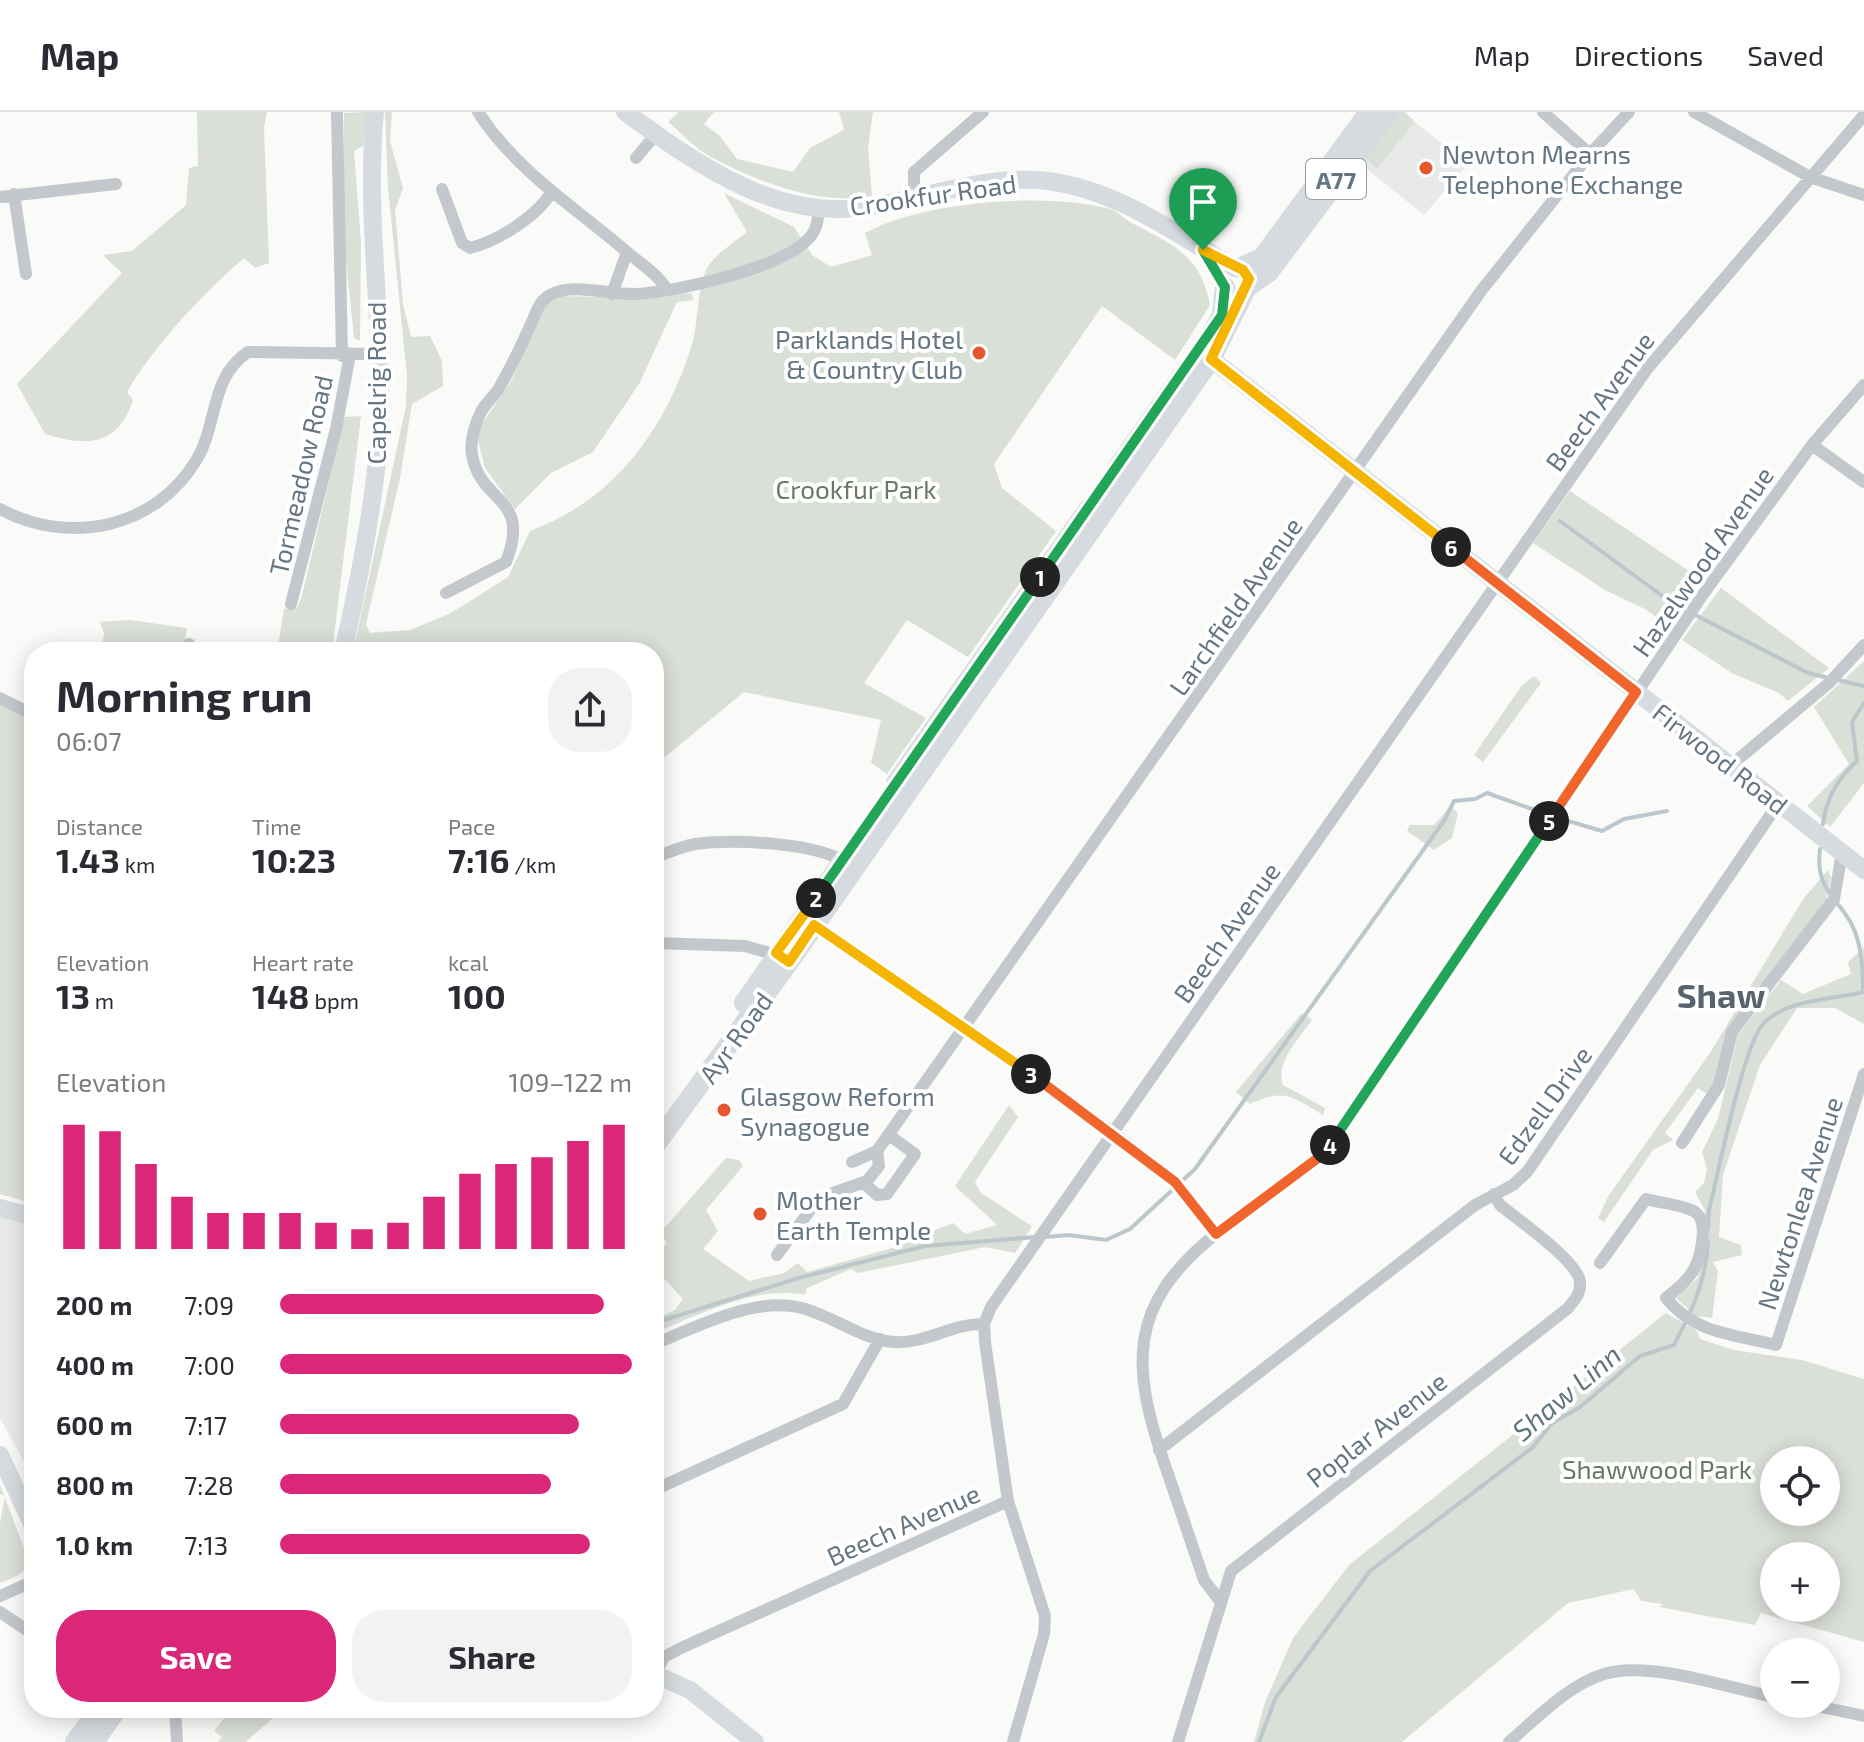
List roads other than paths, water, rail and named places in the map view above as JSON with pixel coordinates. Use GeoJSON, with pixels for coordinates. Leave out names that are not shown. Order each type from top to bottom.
{"type":"FeatureCollection","features":[{"type":"Feature","properties":{"kind":"main road","name":"A77"},"geometry":{"type":"LineString","coordinates":[[1236,281],[1262,258],[1364,119],[1389,112]]}},
{"type":"Feature","properties":{"kind":"main road","name":"Ayr Road"},"geometry":{"type":"LineString","coordinates":[[664,1132],[808,921],[1205,355],[1236,281]]}},
{"type":"Feature","properties":{"kind":"main road","name":"Ayr Road"},"geometry":{"type":"LineString","coordinates":[[664,1113],[783,958]]}},
{"type":"Feature","properties":{"kind":"main road"},"geometry":{"type":"LineString","coordinates":[[75,1742],[93,1718]]}},
{"type":"Feature","properties":{"kind":"main road"},"geometry":{"type":"LineString","coordinates":[[94,1742],[111,1718]]}},
{"type":"Feature","properties":{"kind":"street","name":"Tormeadow Road"},"geometry":{"type":"LineString","coordinates":[[291,604],[336,429],[346,356],[337,112]]}},
{"type":"Feature","properties":{"kind":"street","name":"Capelrig Road"},"geometry":{"type":"LineString","coordinates":[[345,642],[375,474],[380,417],[371,172],[375,112]]}},
{"type":"Feature","properties":{"kind":"street"},"geometry":{"type":"LineString","coordinates":[[478,112],[510,155],[627,252],[667,290]]}},
{"type":"Feature","properties":{"kind":"street","name":"Crookfur Road"},"geometry":{"type":"LineString","coordinates":[[625,112],[729,182],[767,196],[819,207],[870,207],[1006,181],[1048,181],[1089,190],[1131,207],[1203,250],[1236,281]]}},
{"type":"Feature","properties":{"kind":"street"},"geometry":{"type":"LineString","coordinates":[[914,198],[914,172],[983,112]]}},
{"type":"Feature","properties":{"kind":"street"},"geometry":{"type":"LineString","coordinates":[[1543,112],[1590,154]]}},
{"type":"Feature","properties":{"kind":"street","name":"Larchfield Avenue"},"geometry":{"type":"LineString","coordinates":[[877,1151],[1481,291],[1590,154],[1629,112]]}},
{"type":"Feature","properties":{"kind":"street"},"geometry":{"type":"LineString","coordinates":[[1694,112],[1810,177],[1864,195]]}},
{"type":"Feature","properties":{"kind":"street","name":"Beech Avenue"},"geometry":{"type":"LineString","coordinates":[[664,1657],[1008,1501],[984,1324],[991,1307],[1495,582],[1647,369],[1864,115]]}},
{"type":"Feature","properties":{"kind":"street"},"geometry":{"type":"LineString","coordinates":[[636,158],[656,134]]}},
{"type":"Feature","properties":{"kind":"street"},"geometry":{"type":"LineString","coordinates":[[0,197],[116,184]]}},
{"type":"Feature","properties":{"kind":"street"},"geometry":{"type":"LineString","coordinates":[[442,189],[462,243],[470,248],[483,244],[534,211],[552,191]]}},
{"type":"Feature","properties":{"kind":"street"},"geometry":{"type":"LineString","coordinates":[[14,194],[26,274]]}},
{"type":"Feature","properties":{"kind":"street"},"geometry":{"type":"LineString","coordinates":[[446,593],[506,562],[513,543],[514,524],[505,506],[478,475],[472,454],[472,435],[481,412],[514,361],[540,303],[551,294],[567,290],[612,294],[698,285],[787,254],[811,236],[817,224],[819,207]]}},
{"type":"Feature","properties":{"kind":"street"},"geometry":{"type":"LineString","coordinates":[[612,294],[627,252]]}},
{"type":"Feature","properties":{"kind":"street"},"geometry":{"type":"LineString","coordinates":[[0,509],[49,528],[96,529],[121,523],[166,494],[197,459],[209,431],[225,373],[234,361],[248,352],[262,351],[346,356],[379,354]]}},
{"type":"Feature","properties":{"kind":"street","name":"Firwood Road"},"geometry":{"type":"LineString","coordinates":[[1205,355],[1864,870]]}},
{"type":"Feature","properties":{"kind":"street","name":"Hazelwood Avenue"},"geometry":{"type":"LineString","coordinates":[[1220,1601],[1204,1580],[1145,1407],[1141,1365],[1145,1329],[1157,1297],[1176,1270],[1216,1234],[1322,1155],[1339,1134],[1636,692],[1812,445],[1864,385]]}},
{"type":"Feature","properties":{"kind":"street"},"geometry":{"type":"LineString","coordinates":[[1812,445],[1864,482]]}},
{"type":"Feature","properties":{"kind":"street"},"geometry":{"type":"LineString","coordinates":[[1730,766],[1829,683],[1864,645]]}},
{"type":"Feature","properties":{"kind":"street"},"geometry":{"type":"LineString","coordinates":[[0,698],[24,710]]}},
{"type":"Feature","properties":{"kind":"street","name":"Edzell Drive"},"geometry":{"type":"LineString","coordinates":[[1159,1450],[1527,1172],[1778,804]]}},
{"type":"Feature","properties":{"kind":"street"},"geometry":{"type":"LineString","coordinates":[[664,855],[692,845],[722,843],[818,850],[849,864]]}},
{"type":"Feature","properties":{"kind":"street"},"geometry":{"type":"LineString","coordinates":[[1682,1143],[1719,1085],[1732,1032],[1834,899],[1842,853]]}},
{"type":"Feature","properties":{"kind":"street"},"geometry":{"type":"LineString","coordinates":[[808,921],[1114,1133],[1175,1182],[1216,1234]]}},
{"type":"Feature","properties":{"kind":"street"},"geometry":{"type":"LineString","coordinates":[[664,943],[745,946],[783,958]]}},
{"type":"Feature","properties":{"kind":"street","name":"Newtonlea Avenue"},"geometry":{"type":"LineString","coordinates":[[1600,1263],[1646,1199],[1694,1211],[1702,1221],[1702,1239],[1695,1268],[1682,1285],[1666,1298],[1681,1317],[1701,1326],[1776,1345],[1864,1074]]}},
{"type":"Feature","properties":{"kind":"street"},"geometry":{"type":"LineString","coordinates":[[864,1183],[877,1195],[887,1194],[915,1154],[889,1135]]}},
{"type":"Feature","properties":{"kind":"street"},"geometry":{"type":"LineString","coordinates":[[777,1255],[819,1198],[864,1183],[879,1166],[877,1151],[852,1162]]}},
{"type":"Feature","properties":{"kind":"street","name":"Poplar Avenue"},"geometry":{"type":"LineString","coordinates":[[1178,1742],[1231,1571],[1567,1309],[1578,1296],[1580,1280],[1571,1265],[1500,1205],[1494,1194]]}},
{"type":"Feature","properties":{"kind":"street"},"geometry":{"type":"LineString","coordinates":[[0,1208],[24,1214]]}},
{"type":"Feature","properties":{"kind":"street"},"geometry":{"type":"LineString","coordinates":[[664,1340],[725,1316],[764,1308],[799,1307],[880,1339],[918,1340],[972,1324],[984,1324]]}},
{"type":"Feature","properties":{"kind":"street"},"geometry":{"type":"LineString","coordinates":[[664,1485],[843,1404],[880,1339]]}},
{"type":"Feature","properties":{"kind":"street"},"geometry":{"type":"LineString","coordinates":[[0,1455],[24,1507]]}},
{"type":"Feature","properties":{"kind":"street"},"geometry":{"type":"LineString","coordinates":[[1008,1501],[1045,1616],[1044,1634],[1013,1742]]}},
{"type":"Feature","properties":{"kind":"street"},"geometry":{"type":"LineString","coordinates":[[0,1596],[24,1585]]}},
{"type":"Feature","properties":{"kind":"street"},"geometry":{"type":"LineString","coordinates":[[0,1612],[24,1628]]}},
{"type":"Feature","properties":{"kind":"street"},"geometry":{"type":"LineString","coordinates":[[1509,1742],[1562,1697],[1603,1674],[1642,1671],[1760,1694]]}},
{"type":"Feature","properties":{"kind":"street"},"geometry":{"type":"LineString","coordinates":[[664,1678],[690,1690],[755,1742]]}},
{"type":"Feature","properties":{"kind":"street"},"geometry":{"type":"LineString","coordinates":[[1840,1711],[1864,1716]]}},
{"type":"Feature","properties":{"kind":"street"},"geometry":{"type":"LineString","coordinates":[[176,1718],[177,1742]]}},
{"type":"Feature","properties":{"kind":"waterway"},"geometry":{"type":"LineString","coordinates":[[1560,521],[1672,603],[1808,673],[1829,678]]}},
{"type":"Feature","properties":{"kind":"waterway"},"geometry":{"type":"LineString","coordinates":[[1838,680],[1864,686]]}},
{"type":"Feature","properties":{"kind":"waterway","name":"Shaw Linn"},"geometry":{"type":"LineString","coordinates":[[1823,824],[1834,789],[1857,761],[1852,722],[1864,703]]}},
{"type":"Feature","properties":{"kind":"waterway"},"geometry":{"type":"LineString","coordinates":[[1045,1237],[1069,1235],[1106,1240],[1130,1229],[1195,1169],[1444,821],[1454,801],[1475,799],[1487,793],[1549,815]]}},
{"type":"Feature","properties":{"kind":"waterway"},"geometry":{"type":"LineString","coordinates":[[1558,818],[1602,831],[1624,819],[1667,811]]}},
{"type":"Feature","properties":{"kind":"waterway","name":"Shaw Linn"},"geometry":{"type":"LineString","coordinates":[[1708,1229],[1709,1210],[1739,1083],[1755,1037],[1763,1024],[1797,1005],[1863,992],[1858,939],[1824,883],[1819,863],[1820,849]]}},
{"type":"Feature","properties":{"kind":"waterway"},"geometry":{"type":"LineString","coordinates":[[664,1320],[799,1278],[925,1246],[1036,1237]]}},
{"type":"Feature","properties":{"kind":"waterway","name":"Shaw Linn"},"geometry":{"type":"LineString","coordinates":[[1259,1742],[1276,1697],[1370,1571],[1532,1448],[1552,1423],[1579,1408],[1640,1356],[1674,1345],[1697,1295],[1708,1242]]}},
{"type":"Feature","properties":{"kind":"place","name":"Newton Mearns Telephone Exchange"},"geometry":{"type":"Point","coordinates":[1426,168]}},
{"type":"Feature","properties":{"kind":"place","name":"Parklands Hotel & Country Club"},"geometry":{"type":"Point","coordinates":[979,353]}},
{"type":"Feature","properties":{"kind":"place","name":"Glasgow Reform Synagogue"},"geometry":{"type":"Point","coordinates":[724,1110]}},
{"type":"Feature","properties":{"kind":"place","name":"Mother Earth Temple"},"geometry":{"type":"Point","coordinates":[760,1214]}},
{"type":"Feature","properties":{"kind":"district","name":"Shaw"},"geometry":{"type":"Point","coordinates":[1721,994]}},
{"type":"Feature","properties":{"kind":"park label","name":"Crookfur Park"},"geometry":{"type":"Point","coordinates":[856,488]}},
{"type":"Feature","properties":{"kind":"park label","name":"Shawwood Park"},"geometry":{"type":"Point","coordinates":[1657,1468]}}]}
